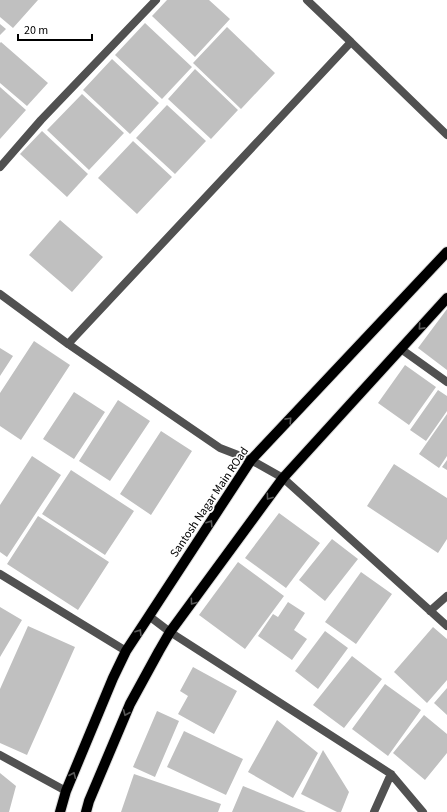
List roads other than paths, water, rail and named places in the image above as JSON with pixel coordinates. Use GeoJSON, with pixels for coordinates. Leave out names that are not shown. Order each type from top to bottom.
{"type":"FeatureCollection","features":[{"type":"Feature","properties":{"kind":"main road","name":"Santosh Nagar Main ROad"},"geometry":{"type":"LineString","coordinates":[[60,812],[66,791],[113,678],[126,651],[251,460],[447,252]]}},
{"type":"Feature","properties":{"kind":"main road"},"geometry":{"type":"LineString","coordinates":[[86,812],[89,801],[130,704],[170,632],[283,478],[447,298]]}},
{"type":"Feature","properties":{"kind":"street"},"geometry":{"type":"LineString","coordinates":[[0,167],[41,120],[156,0]]}},
{"type":"Feature","properties":{"kind":"street"},"geometry":{"type":"LineString","coordinates":[[307,0],[447,135]]}},
{"type":"Feature","properties":{"kind":"street"},"geometry":{"type":"LineString","coordinates":[[68,344],[351,42]]}},
{"type":"Feature","properties":{"kind":"street"},"geometry":{"type":"LineString","coordinates":[[0,294],[68,344],[220,448],[251,460],[283,478],[447,626]]}},
{"type":"Feature","properties":{"kind":"street"},"geometry":{"type":"LineString","coordinates":[[401,348],[447,382]]}},
{"type":"Feature","properties":{"kind":"street"},"geometry":{"type":"LineString","coordinates":[[0,574],[126,651]]}},
{"type":"Feature","properties":{"kind":"street"},"geometry":{"type":"LineString","coordinates":[[430,611],[447,596]]}},
{"type":"Feature","properties":{"kind":"street"},"geometry":{"type":"LineString","coordinates":[[148,616],[170,632],[390,774],[424,812]]}},
{"type":"Feature","properties":{"kind":"street"},"geometry":{"type":"LineString","coordinates":[[0,755],[66,791]]}},
{"type":"Feature","properties":{"kind":"street"},"geometry":{"type":"LineString","coordinates":[[374,812],[390,774]]}}]}
